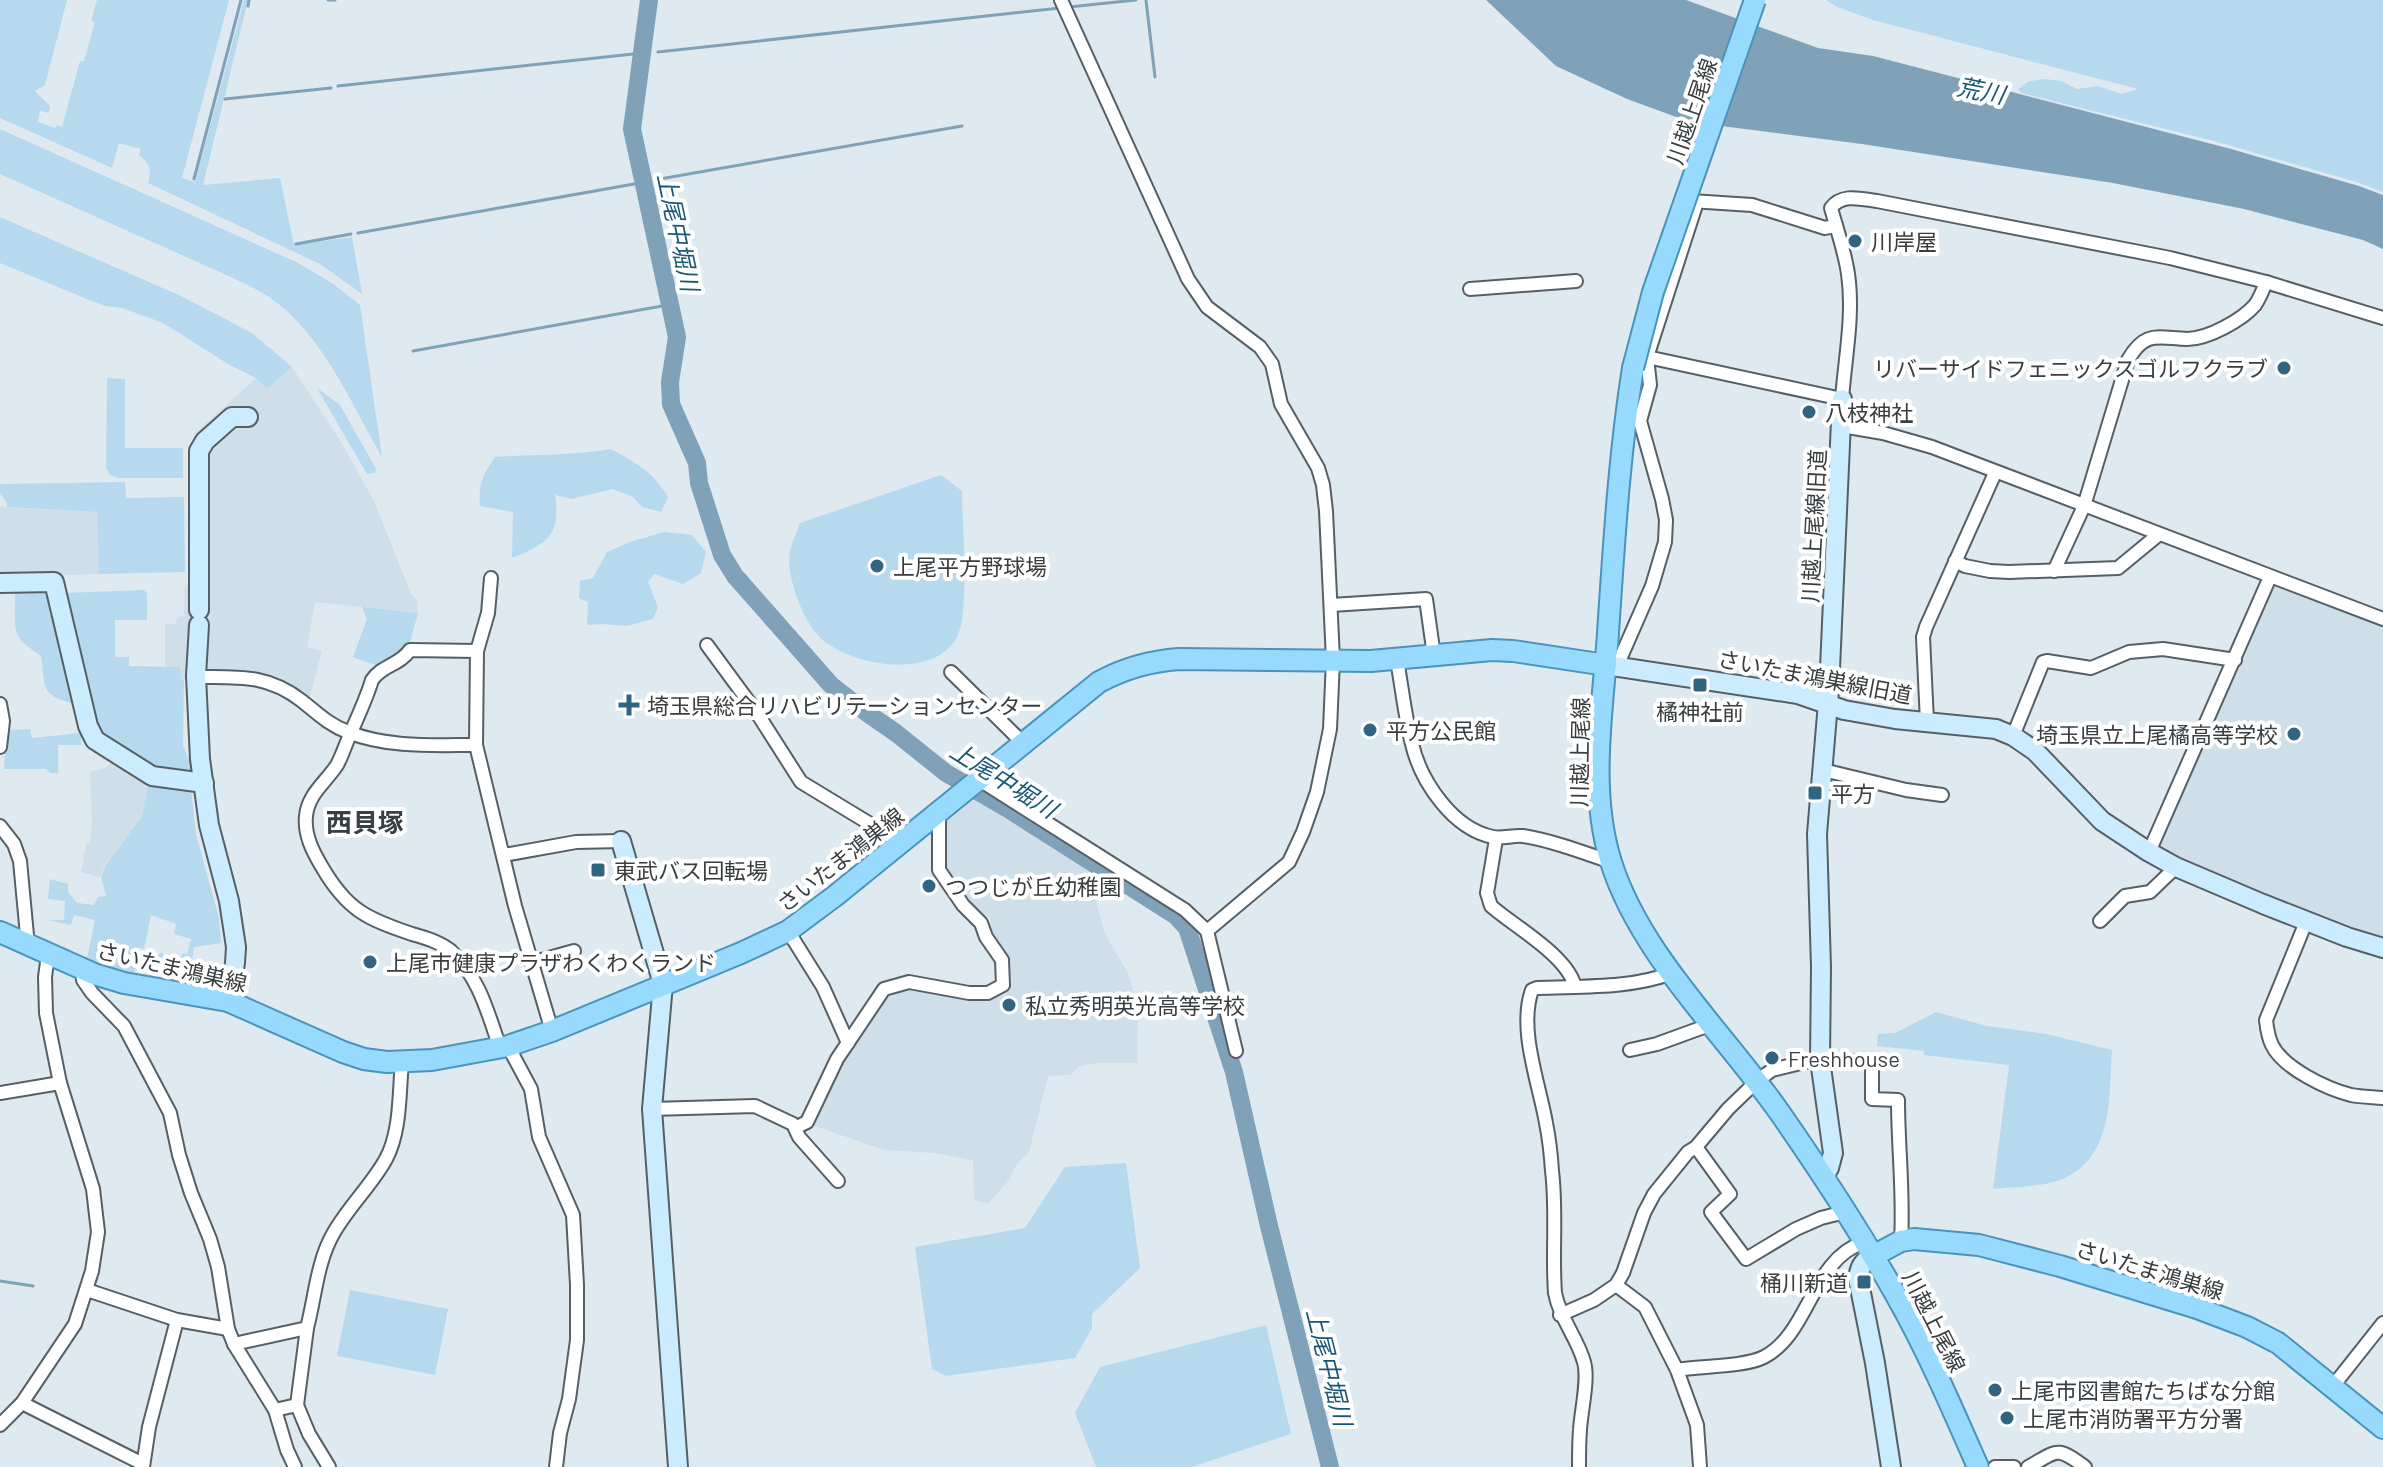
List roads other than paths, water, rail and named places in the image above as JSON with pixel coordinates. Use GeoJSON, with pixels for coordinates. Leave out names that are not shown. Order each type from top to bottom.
{"type":"FeatureCollection","features":[{"type":"Feature","properties":{"kind":"main road","name":"川越上尾線"},"geometry":{"type":"LineString","coordinates":[[1755,0],[1657,280],[1620,460],[1612,665],[1599,776],[1604,831],[1611,862],[1638,923],[1672,973],[1757,1081],[1869,1249],[1922,1346],[1978,1467]]}},
{"type":"Feature","properties":{"kind":"main road","name":"さいたま鴻巣線"},"geometry":{"type":"LineString","coordinates":[[0,932],[82,970],[124,983],[228,1001],[343,1052],[376,1061],[443,1058],[504,1047],[552,1031],[788,931],[821,908],[1099,682],[1136,665],[1179,659],[1397,660],[1492,650],[1612,665]]}},
{"type":"Feature","properties":{"kind":"main road","name":"さいたま鴻巣線"},"geometry":{"type":"LineString","coordinates":[[1869,1249],[1923,1239],[1979,1245],[2197,1308],[2278,1343],[2383,1428]]}},
{"type":"Feature","properties":{"kind":"street"},"geometry":{"type":"LineString","coordinates":[[1061,0],[1188,279],[1207,307],[1260,347],[1272,364],[1281,404],[1306,444],[1323,485],[1333,660],[1330,729],[1317,792],[1289,862],[1207,931]]}},
{"type":"Feature","properties":{"kind":"street"},"geometry":{"type":"LineString","coordinates":[[1676,199],[1744,203],[1825,228],[1836,226]]}},
{"type":"Feature","properties":{"kind":"street","name":"川越上尾線旧道"},"geometry":{"type":"LineString","coordinates":[[1820,1060],[1817,845],[1828,705],[1842,399],[1850,316],[1846,258],[1831,208],[1842,199],[1877,201],[2170,258],[2266,282]]}},
{"type":"Feature","properties":{"kind":"street"},"geometry":{"type":"LineString","coordinates":[[1612,665],[1652,586],[1667,530],[1660,486],[1640,421],[1650,385],[1640,362],[1697,202]]}},
{"type":"Feature","properties":{"kind":"street"},"geometry":{"type":"LineString","coordinates":[[1470,289],[1576,281]]}},
{"type":"Feature","properties":{"kind":"street"},"geometry":{"type":"LineString","coordinates":[[2054,571],[2084,506],[2128,360],[2147,338],[2188,339],[2228,326],[2254,306],[2266,282],[2383,318]]}},
{"type":"Feature","properties":{"kind":"street"},"geometry":{"type":"LineString","coordinates":[[1640,362],[1842,399]]}},
{"type":"Feature","properties":{"kind":"street"},"geometry":{"type":"LineString","coordinates":[[228,1001],[235,963],[234,927],[209,825],[199,751],[196,677],[199,451],[205,441],[232,417],[248,417]]}},
{"type":"Feature","properties":{"kind":"street"},"geometry":{"type":"LineString","coordinates":[[1842,426],[1883,433],[1932,447],[2383,619]]}},
{"type":"Feature","properties":{"kind":"street"},"geometry":{"type":"LineString","coordinates":[[1927,722],[1923,637],[1995,473]]}},
{"type":"Feature","properties":{"kind":"street"},"geometry":{"type":"LineString","coordinates":[[1955,561],[1990,571],[2118,568],[2158,535]]}},
{"type":"Feature","properties":{"kind":"street"},"geometry":{"type":"LineString","coordinates":[[2149,852],[2270,577]]}},
{"type":"Feature","properties":{"kind":"street"},"geometry":{"type":"LineString","coordinates":[[491,578],[488,613],[477,651],[476,745],[515,906],[552,1031]]}},
{"type":"Feature","properties":{"kind":"street"},"geometry":{"type":"LineString","coordinates":[[0,583],[54,582],[88,726],[95,740],[152,776],[204,783]]}},
{"type":"Feature","properties":{"kind":"street"},"geometry":{"type":"LineString","coordinates":[[1331,605],[1426,599],[1434,656]]}},
{"type":"Feature","properties":{"kind":"street"},"geometry":{"type":"LineString","coordinates":[[707,645],[757,713],[801,782],[900,842]]}},
{"type":"Feature","properties":{"kind":"street"},"geometry":{"type":"LineString","coordinates":[[2013,736],[2043,662],[2091,668],[2129,652],[2163,649],[2235,660]]}},
{"type":"Feature","properties":{"kind":"street"},"geometry":{"type":"LineString","coordinates":[[477,651],[410,650],[399,662],[379,671],[337,764],[309,802],[306,815],[310,844],[329,879],[349,904],[363,915],[443,945],[460,960],[478,986],[504,1047],[531,1089],[539,1137],[573,1215],[577,1340],[556,1467]]}},
{"type":"Feature","properties":{"kind":"street"},"geometry":{"type":"LineString","coordinates":[[1397,660],[1412,747],[1423,774],[1460,822],[1496,839],[1525,836],[1611,862]]}},
{"type":"Feature","properties":{"kind":"street","name":"さいたま鴻巣線旧道"},"geometry":{"type":"LineString","coordinates":[[1612,665],[1786,691],[1844,710],[1982,727],[2013,736],[2051,765],[2102,821],[2149,852],[2176,867],[2306,922],[2383,948]]}},
{"type":"Feature","properties":{"kind":"street"},"geometry":{"type":"LineString","coordinates":[[951,672],[1023,743]]}},
{"type":"Feature","properties":{"kind":"street"},"geometry":{"type":"LineString","coordinates":[[196,677],[256,677],[290,693],[319,718],[350,734],[414,745],[476,745]]}},
{"type":"Feature","properties":{"kind":"street"},"geometry":{"type":"LineString","coordinates":[[0,704],[3,721],[0,747]]}},
{"type":"Feature","properties":{"kind":"street"},"geometry":{"type":"LineString","coordinates":[[1823,770],[1906,790],[1942,795]]}},
{"type":"Feature","properties":{"kind":"street"},"geometry":{"type":"LineString","coordinates":[[971,784],[1185,910],[1207,931],[1236,1051]]}},
{"type":"Feature","properties":{"kind":"street"},"geometry":{"type":"LineString","coordinates":[[795,1128],[807,1122],[837,1059],[884,989],[909,982],[969,993],[988,993],[1003,985],[1002,960],[986,937],[981,923],[963,905],[939,870],[939,810]]}},
{"type":"Feature","properties":{"kind":"street"},"geometry":{"type":"LineString","coordinates":[[0,826],[14,844],[20,861],[28,946]]}},
{"type":"Feature","properties":{"kind":"street"},"geometry":{"type":"LineString","coordinates":[[1496,839],[1488,901],[1558,958],[1573,977],[1575,987]]}},
{"type":"Feature","properties":{"kind":"street"},"geometry":{"type":"LineString","coordinates":[[504,855],[576,842],[621,841],[663,984],[652,1109],[678,1467]]}},
{"type":"Feature","properties":{"kind":"street"},"geometry":{"type":"LineString","coordinates":[[2100,921],[2125,896],[2150,892],[2176,867]]}},
{"type":"Feature","properties":{"kind":"street"},"geometry":{"type":"LineString","coordinates":[[2306,922],[2266,1020],[2268,1036],[2280,1058],[2327,1087],[2352,1095],[2383,1098]]}},
{"type":"Feature","properties":{"kind":"street"},"geometry":{"type":"LineString","coordinates":[[788,931],[823,987],[848,1043]]}},
{"type":"Feature","properties":{"kind":"street"},"geometry":{"type":"LineString","coordinates":[[531,963],[574,951]]}},
{"type":"Feature","properties":{"kind":"street"},"geometry":{"type":"LineString","coordinates":[[0,1425],[22,1403],[75,1324],[92,1271],[98,1232],[93,1189],[60,1083],[46,1013],[48,955]]}},
{"type":"Feature","properties":{"kind":"street"},"geometry":{"type":"LineString","coordinates":[[82,970],[83,980],[92,993],[124,1026],[170,1113],[179,1155],[218,1267],[228,1329],[275,1410],[295,1467]]}},
{"type":"Feature","properties":{"kind":"street"},"geometry":{"type":"LineString","coordinates":[[1579,1467],[1579,1435],[1586,1374],[1584,1362],[1560,1315],[1555,1293],[1555,1204],[1546,1125],[1531,1053],[1528,1018],[1532,990],[1620,985],[1672,973]]}},
{"type":"Feature","properties":{"kind":"street"},"geometry":{"type":"LineString","coordinates":[[1630,1050],[1657,1044],[1712,1024]]}},
{"type":"Feature","properties":{"kind":"street"},"geometry":{"type":"LineString","coordinates":[[1820,1060],[1833,1153],[1823,1177]]}},
{"type":"Feature","properties":{"kind":"street"},"geometry":{"type":"LineString","coordinates":[[1560,1315],[1594,1300],[1616,1285],[1654,1194],[1728,1109],[1772,1070],[1820,1060],[1872,1062],[1872,1099],[1898,1100],[1903,1194],[1901,1241]]}},
{"type":"Feature","properties":{"kind":"street"},"geometry":{"type":"LineString","coordinates":[[329,1467],[309,1434],[297,1405],[307,1328],[321,1264],[332,1235],[377,1173],[391,1147],[398,1114],[402,1062]]}},
{"type":"Feature","properties":{"kind":"street"},"geometry":{"type":"LineString","coordinates":[[0,1093],[60,1083]]}},
{"type":"Feature","properties":{"kind":"street"},"geometry":{"type":"LineString","coordinates":[[652,1109],[755,1106],[793,1124],[816,1158],[838,1181]]}},
{"type":"Feature","properties":{"kind":"street"},"geometry":{"type":"LineString","coordinates":[[1696,1147],[1730,1194],[1711,1212],[1746,1259],[1796,1229],[1845,1212]]}},
{"type":"Feature","properties":{"kind":"street"},"geometry":{"type":"LineString","coordinates":[[1677,1370],[1745,1362],[1767,1355],[1787,1336],[1816,1287],[1840,1255],[1849,1247],[1869,1249],[1859,1267],[1858,1278],[1891,1467]]}},
{"type":"Feature","properties":{"kind":"street"},"geometry":{"type":"LineString","coordinates":[[1616,1285],[1645,1307],[1677,1370],[1697,1425],[1700,1467]]}},
{"type":"Feature","properties":{"kind":"street"},"geometry":{"type":"LineString","coordinates":[[87,1290],[177,1320],[228,1329]]}},
{"type":"Feature","properties":{"kind":"street"},"geometry":{"type":"LineString","coordinates":[[22,1403],[143,1465],[149,1427],[177,1320]]}},
{"type":"Feature","properties":{"kind":"street"},"geometry":{"type":"LineString","coordinates":[[2335,1388],[2337,1381],[2383,1323]]}},
{"type":"Feature","properties":{"kind":"street"},"geometry":{"type":"LineString","coordinates":[[234,1344],[307,1328]]}},
{"type":"Feature","properties":{"kind":"street"},"geometry":{"type":"LineString","coordinates":[[275,1410],[297,1405]]}},
{"type":"Feature","properties":{"kind":"street"},"geometry":{"type":"LineString","coordinates":[[2028,1467],[2052,1453],[2063,1452],[2085,1467]]}},
{"type":"Feature","properties":{"kind":"street"},"geometry":{"type":"LineString","coordinates":[[1995,1467],[2014,1467]]}},
{"type":"Feature","properties":{"kind":"water","name":"荒川"},"geometry":{"type":"Polygon","coordinates":[[[1486,0],[1686,0],[1818,48],[1873,56],[2231,149],[2383,195],[2383,249],[2363,240],[2244,209],[2113,183],[1862,144],[1690,122],[1627,99],[1556,66],[1486,0]]]}},
{"type":"Feature","properties":{"kind":"waterway"},"geometry":{"type":"LineString","coordinates":[[194,179],[241,0]]}},
{"type":"Feature","properties":{"kind":"waterway"},"geometry":{"type":"LineString","coordinates":[[248,6],[249,0]]}},
{"type":"Feature","properties":{"kind":"waterway"},"geometry":{"type":"LineString","coordinates":[[328,0],[335,0]]}},
{"type":"Feature","properties":{"kind":"waterway","name":"上尾中堀川"},"geometry":{"type":"LineString","coordinates":[[649,0],[632,129],[677,337],[670,382],[671,404],[697,463],[699,483],[722,555],[735,576],[831,685],[946,773],[1176,916],[1187,928],[1234,1072],[1330,1467]]}},
{"type":"Feature","properties":{"kind":"waterway"},"geometry":{"type":"LineString","coordinates":[[1069,7],[1136,0]]}},
{"type":"Feature","properties":{"kind":"waterway"},"geometry":{"type":"LineString","coordinates":[[1146,0],[1155,77]]}},
{"type":"Feature","properties":{"kind":"waterway"},"geometry":{"type":"LineString","coordinates":[[658,52],[1060,8]]}},
{"type":"Feature","properties":{"kind":"waterway"},"geometry":{"type":"LineString","coordinates":[[338,86],[633,54]]}},
{"type":"Feature","properties":{"kind":"waterway"},"geometry":{"type":"LineString","coordinates":[[225,99],[331,88]]}},
{"type":"Feature","properties":{"kind":"waterway"},"geometry":{"type":"LineString","coordinates":[[660,179],[962,126]]}},
{"type":"Feature","properties":{"kind":"waterway"},"geometry":{"type":"LineString","coordinates":[[358,233],[634,184]]}},
{"type":"Feature","properties":{"kind":"waterway"},"geometry":{"type":"LineString","coordinates":[[296,244],[351,234]]}},
{"type":"Feature","properties":{"kind":"waterway"},"geometry":{"type":"LineString","coordinates":[[413,351],[662,306]]}},
{"type":"Feature","properties":{"kind":"waterway"},"geometry":{"type":"LineString","coordinates":[[0,1281],[33,1286]]}},
{"type":"Feature","properties":{"kind":"place","name":"川岸屋"},"geometry":{"type":"Point","coordinates":[1855,241]}},
{"type":"Feature","properties":{"kind":"place","name":"リバーサイドフェニックスゴルフクラブ"},"geometry":{"type":"Point","coordinates":[2284,368]}},
{"type":"Feature","properties":{"kind":"place","name":"八枝神社"},"geometry":{"type":"Point","coordinates":[1809,412]}},
{"type":"Feature","properties":{"kind":"place","name":"上尾平方野球場"},"geometry":{"type":"Point","coordinates":[877,566]}},
{"type":"Feature","properties":{"kind":"place","name":"橘神社前"},"geometry":{"type":"Point","coordinates":[1700,685]}},
{"type":"Feature","properties":{"kind":"place","name":"埼玉県総合リハビリテーションセンター"},"geometry":{"type":"Point","coordinates":[629,705]}},
{"type":"Feature","properties":{"kind":"place","name":"平方公民館"},"geometry":{"type":"Point","coordinates":[1370,730]}},
{"type":"Feature","properties":{"kind":"place","name":"埼玉県立上尾橘高等学校"},"geometry":{"type":"Point","coordinates":[2294,734]}},
{"type":"Feature","properties":{"kind":"place","name":"平方"},"geometry":{"type":"Point","coordinates":[1815,793]}},
{"type":"Feature","properties":{"kind":"place","name":"東武バス回転場"},"geometry":{"type":"Point","coordinates":[598,870]}},
{"type":"Feature","properties":{"kind":"place","name":"つつじが丘幼稚園"},"geometry":{"type":"Point","coordinates":[929,886]}},
{"type":"Feature","properties":{"kind":"place","name":"上尾市健康プラザわくわくランド"},"geometry":{"type":"Point","coordinates":[370,962]}},
{"type":"Feature","properties":{"kind":"place","name":"私立秀明英光高等学校"},"geometry":{"type":"Point","coordinates":[1009,1005]}},
{"type":"Feature","properties":{"kind":"place","name":"Freshhouse"},"geometry":{"type":"Point","coordinates":[1772,1058]}},
{"type":"Feature","properties":{"kind":"place","name":"桶川新道"},"geometry":{"type":"Point","coordinates":[1864,1282]}},
{"type":"Feature","properties":{"kind":"place","name":"上尾市図書館たちばな分館"},"geometry":{"type":"Point","coordinates":[1995,1390]}},
{"type":"Feature","properties":{"kind":"place","name":"上尾市消防署平方分署"},"geometry":{"type":"Point","coordinates":[2007,1418]}},
{"type":"Feature","properties":{"kind":"district","name":"西貝塚"},"geometry":{"type":"Point","coordinates":[365,821]}}]}
